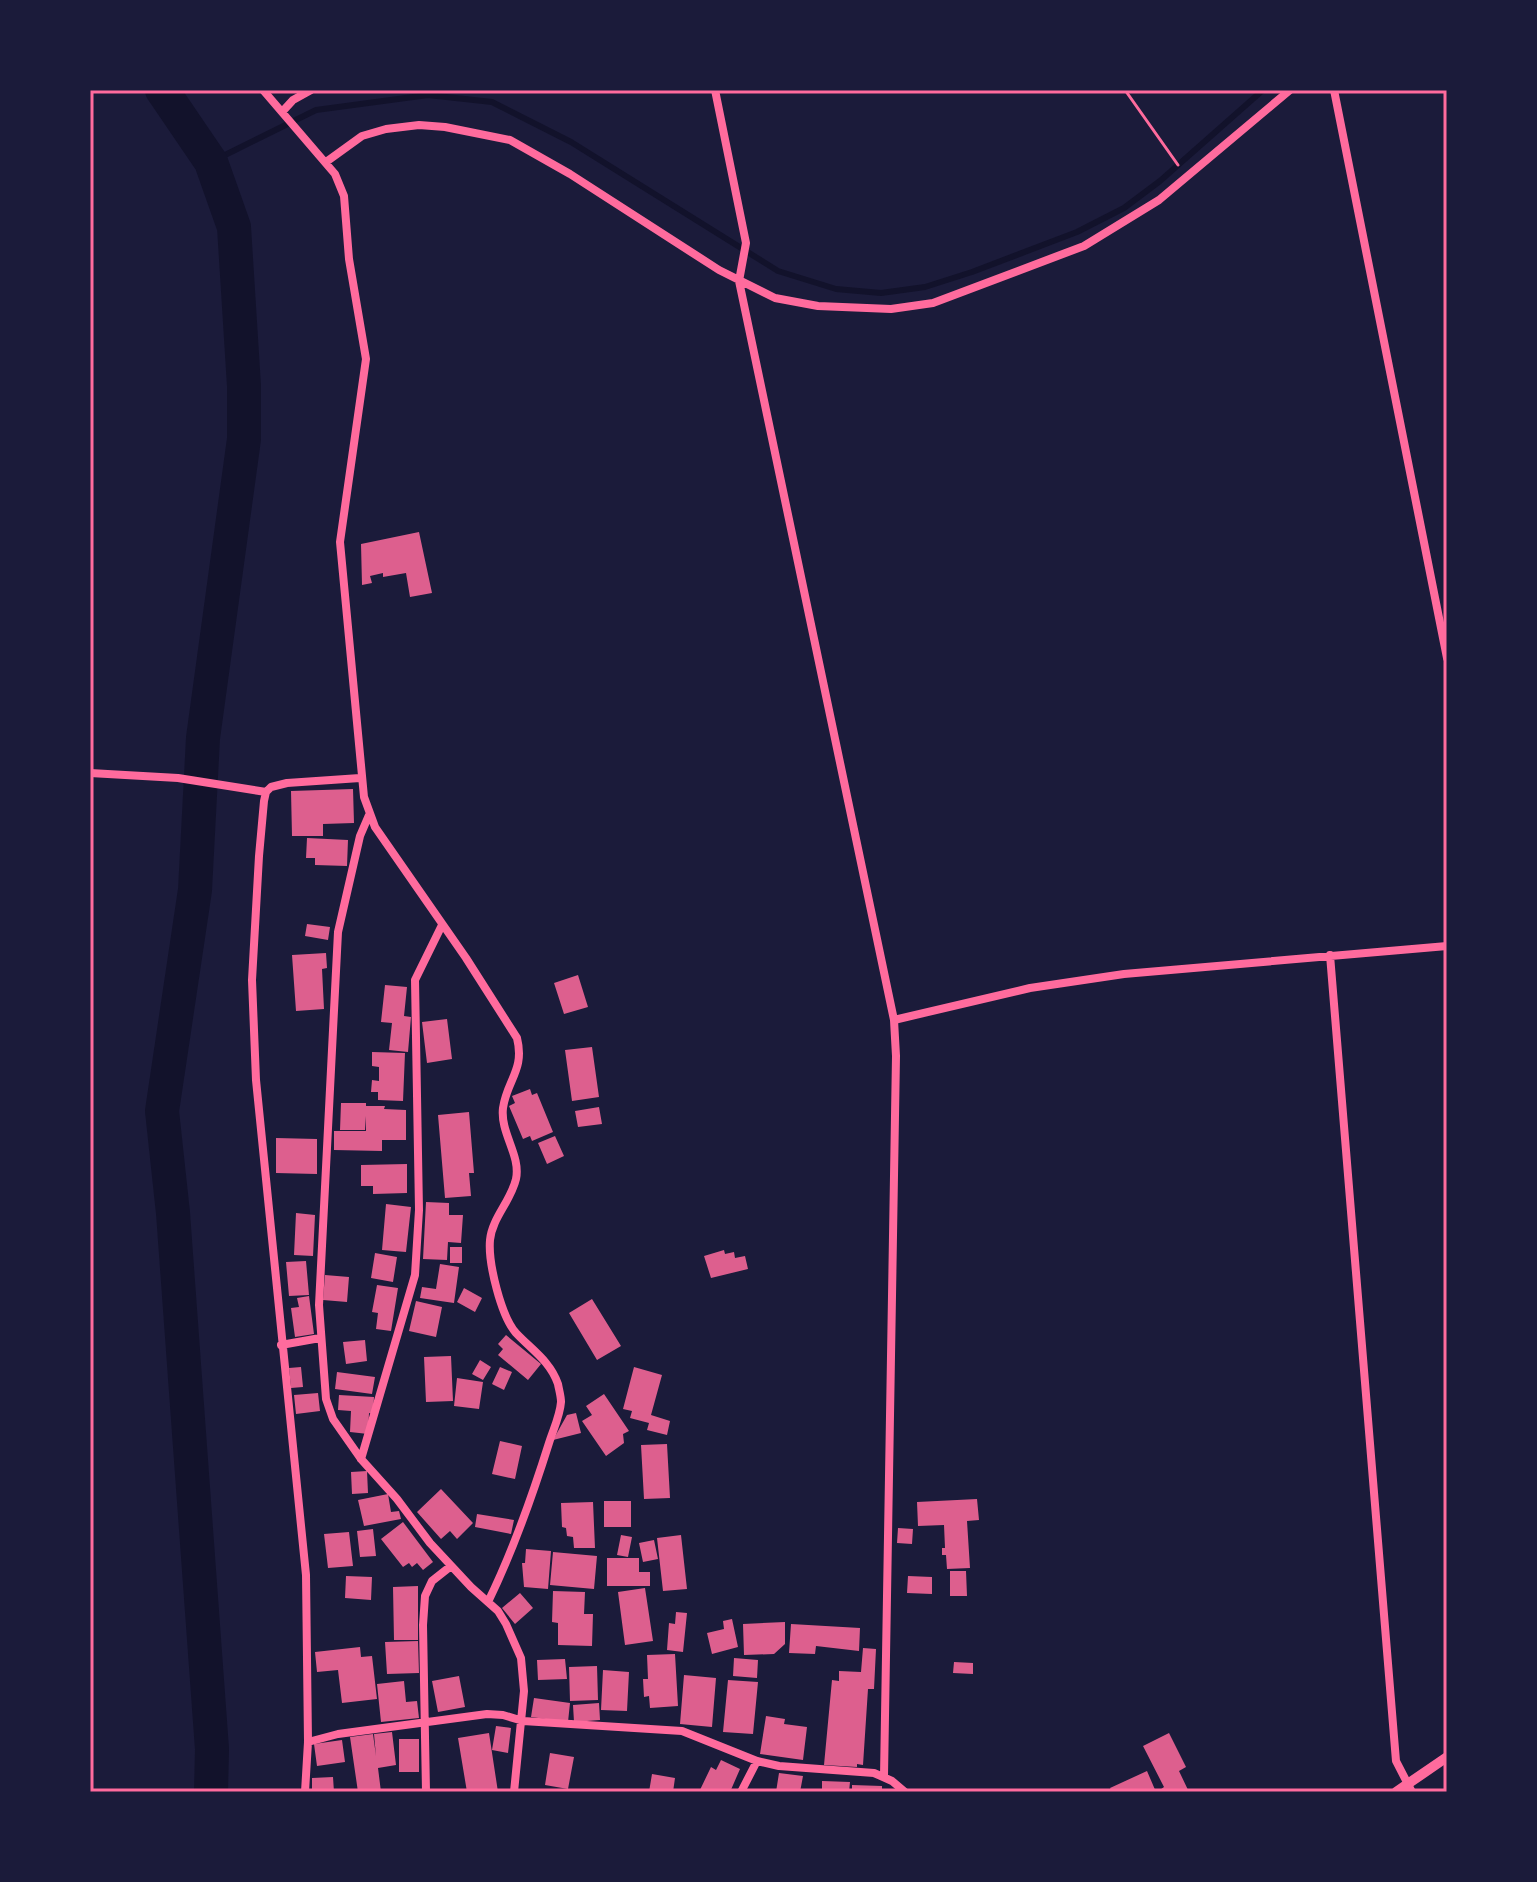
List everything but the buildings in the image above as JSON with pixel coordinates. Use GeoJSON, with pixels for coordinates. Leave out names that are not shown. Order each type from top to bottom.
{"type":"FeatureCollection","features":[{"type":"Feature","properties":{"kind":"street"},"geometry":{"type":"LineString","coordinates":[[263,90],[326,162],[344,196],[349,259],[366,359],[340,542],[360,778],[369,815],[519,1046],[519,1064],[503,1108],[503,1121],[517,1171],[513,1190],[491,1233],[491,1258],[504,1313],[516,1333],[546,1360],[561,1399],[539,1475],[502,1575],[488,1602]]}},
{"type":"Feature","properties":{"kind":"street"},"geometry":{"type":"LineString","coordinates":[[284,115],[293,100],[311,90]]}},
{"type":"Feature","properties":{"kind":"street"},"geometry":{"type":"LineString","coordinates":[[715,90],[746,243],[739,281],[894,1020],[896,1071],[884,1776]]}},
{"type":"Feature","properties":{"kind":"street"},"geometry":{"type":"LineString","coordinates":[[326,162],[362,136],[419,125],[510,140],[570,174],[739,281],[775,298],[818,306],[891,309],[933,303],[1084,246],[1159,200],[1290,90]]}},
{"type":"Feature","properties":{"kind":"street"},"geometry":{"type":"LineString","coordinates":[[1334,90],[1447,658]]}},
{"type":"Feature","properties":{"kind":"street"},"geometry":{"type":"LineString","coordinates":[[90,773],[178,778],[266,792]]}},
{"type":"Feature","properties":{"kind":"street"},"geometry":{"type":"LineString","coordinates":[[305,1792],[308,1742],[306,1575],[256,1080],[252,980],[266,792],[271,787],[287,783],[360,778]]}},
{"type":"Feature","properties":{"kind":"street"},"geometry":{"type":"LineString","coordinates":[[369,815],[360,836],[338,932],[319,1305],[326,1399],[333,1419],[361,1459],[451,1566],[498,1611],[506,1624],[521,1658],[524,1691],[514,1792]]}},
{"type":"Feature","properties":{"kind":"street"},"geometry":{"type":"LineString","coordinates":[[361,1459],[415,1275],[419,1210],[415,980],[442,925]]}},
{"type":"Feature","properties":{"kind":"street"},"geometry":{"type":"LineString","coordinates":[[894,1020],[1030,988],[1108,977],[1447,946]]}},
{"type":"Feature","properties":{"kind":"street"},"geometry":{"type":"LineString","coordinates":[[1330,955],[1396,1761],[1410,1788]]}},
{"type":"Feature","properties":{"kind":"street"},"geometry":{"type":"LineString","coordinates":[[281,1345],[320,1338]]}},
{"type":"Feature","properties":{"kind":"street"},"geometry":{"type":"LineString","coordinates":[[426,1792],[425,1596],[432,1581],[451,1566]]}},
{"type":"Feature","properties":{"kind":"street"},"geometry":{"type":"LineString","coordinates":[[308,1742],[338,1734],[487,1714],[523,1721],[664,1728],[682,1731],[757,1761],[779,1766],[884,1776],[905,1792]]}},
{"type":"Feature","properties":{"kind":"street"},"geometry":{"type":"LineString","coordinates":[[1396,1792],[1410,1788],[1447,1757]]}},
{"type":"Feature","properties":{"kind":"street"},"geometry":{"type":"LineString","coordinates":[[741,1792],[757,1761]]}},
{"type":"Feature","properties":{"kind":"path"},"geometry":{"type":"LineString","coordinates":[[1125,90],[1170,154]]}},
{"type":"Feature","properties":{"kind":"waterway"},"geometry":{"type":"LineString","coordinates":[[162,90],[211,162],[234,227],[244,386],[244,439],[203,738],[195,890],[162,1111],[173,1213],[212,1749],[211,1792]]}},
{"type":"Feature","properties":{"kind":"waterway"},"geometry":{"type":"LineString","coordinates":[[211,162],[316,110],[428,95],[492,102],[571,142],[778,271],[836,289],[881,293],[925,287],[972,272],[1077,232],[1124,208],[1160,181],[1263,90]]}}]}
